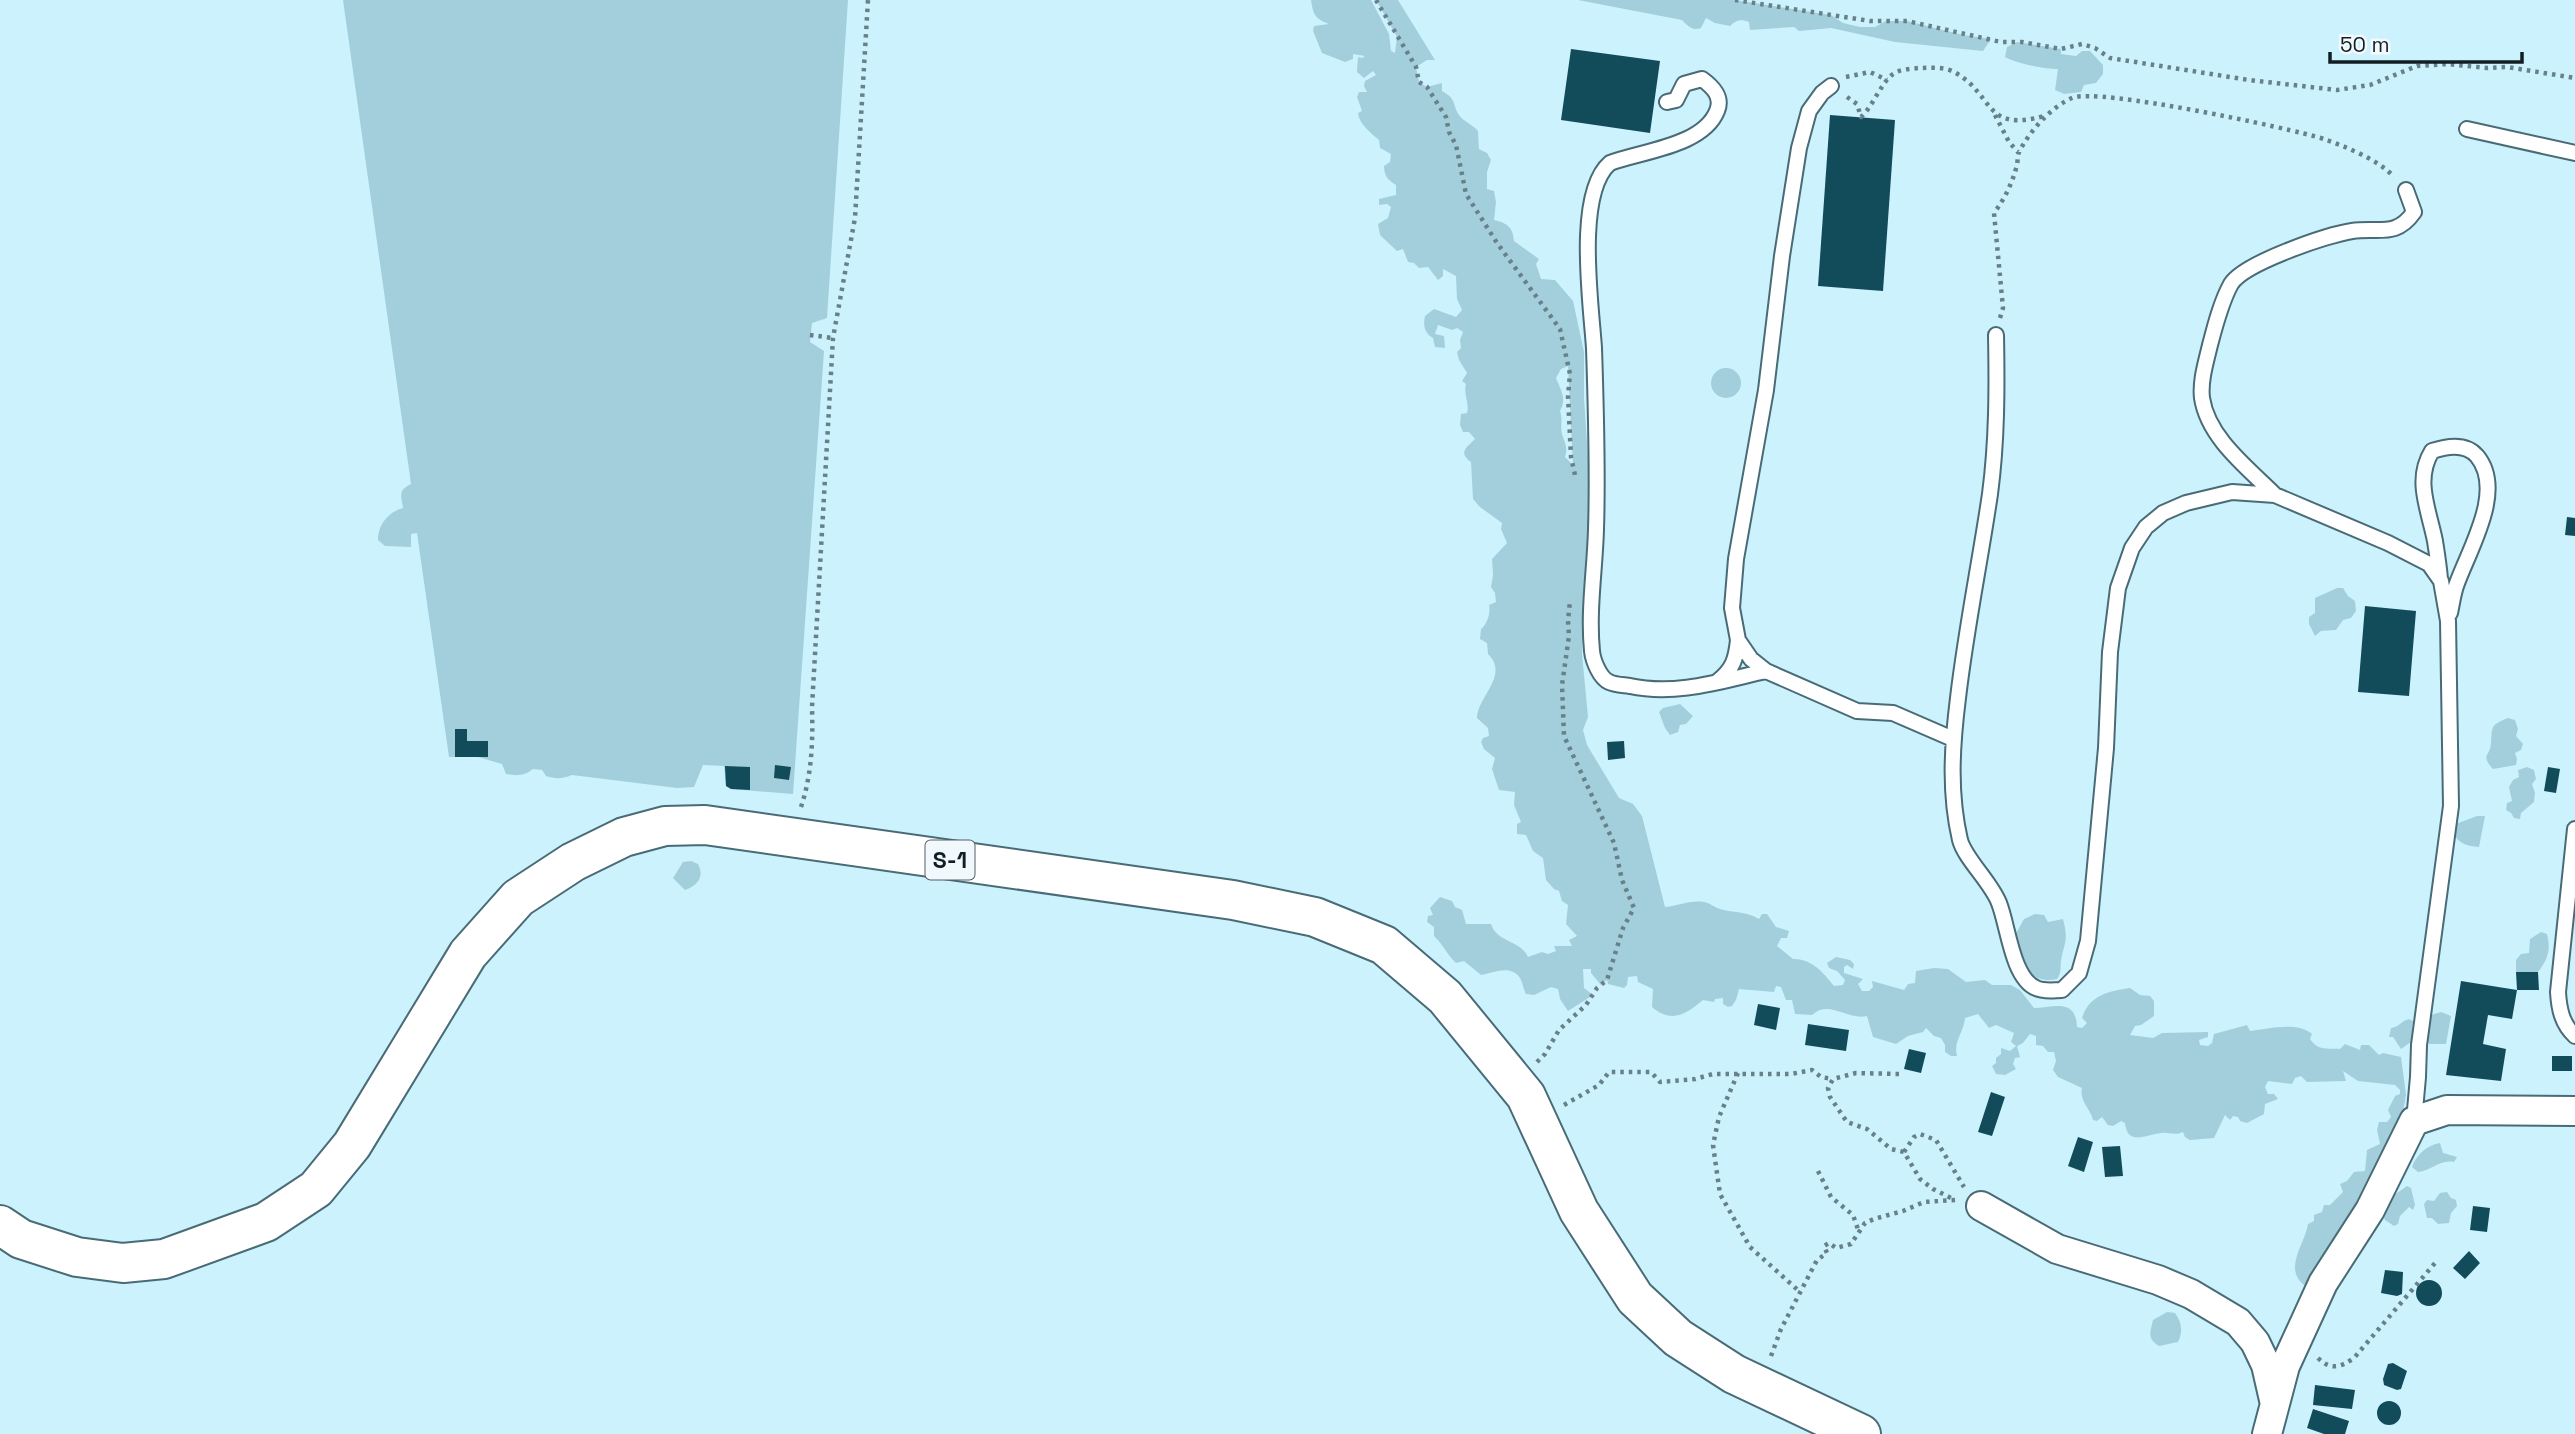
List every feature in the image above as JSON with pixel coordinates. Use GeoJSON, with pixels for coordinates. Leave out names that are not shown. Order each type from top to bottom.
{"type":"FeatureCollection","features":[{"type":"Feature","properties":{"kind":"main road","name":"S-1"},"geometry":{"type":"LineString","coordinates":[[0,1225],[21,1239],[77,1256],[123,1263],[164,1259],[265,1222],[316,1189],[352,1145],[468,954],[518,898],[573,862],[624,836],[665,826],[705,825],[1233,900],[1315,917],[1384,945],[1445,997],[1517,1083],[1526,1096],[1579,1211],[1636,1298],[1678,1338],[1734,1374],[1861,1434]]}},
{"type":"Feature","properties":{"kind":"street"},"geometry":{"type":"LineString","coordinates":[[2267,1434],[2284,1366],[2323,1283],[2370,1210],[2414,1121],[2447,1111],[2575,1111]]}},
{"type":"Feature","properties":{"kind":"street"},"geometry":{"type":"LineString","coordinates":[[1968,1203],[2057,1249],[2158,1280],[2190,1294],[2238,1322],[2255,1342],[2266,1365],[2274,1401]]}},
{"type":"Feature","properties":{"kind":"street"},"geometry":{"type":"LineString","coordinates":[[2255,1342],[2276,1347],[2298,1337]]}},
{"type":"Feature","properties":{"kind":"lane"},"geometry":{"type":"LineString","coordinates":[[1667,102],[1676,100],[1684,84],[1702,79],[1717,94],[1718,107],[1712,121],[1698,134],[1610,163],[1601,171],[1594,185],[1588,224],[1594,352],[1597,526],[1591,621],[1592,654],[1598,670],[1608,682],[1650,691],[1683,690],[1766,671]]}},
{"type":"Feature","properties":{"kind":"lane"},"geometry":{"type":"LineString","coordinates":[[1717,682],[1735,663],[1738,640],[1732,608],[1736,559],[1766,390],[1782,256],[1799,148],[1809,111],[1822,93],[1831,86]]}},
{"type":"Feature","properties":{"kind":"lane"},"geometry":{"type":"LineString","coordinates":[[2467,129],[2575,153]]}},
{"type":"Feature","properties":{"kind":"lane"},"geometry":{"type":"LineString","coordinates":[[2275,495],[2228,447],[2208,421],[2202,397],[2204,369],[2215,327],[2232,282],[2252,268],[2328,236],[2356,231],[2390,231],[2406,223],[2414,212],[2406,190]]}},
{"type":"Feature","properties":{"kind":"lane"},"geometry":{"type":"LineString","coordinates":[[1996,335],[1997,412],[1990,492],[1965,637],[1953,739],[1954,814],[1961,845],[1986,878],[1999,902],[2018,968],[2033,988],[2062,990],[2079,973],[2088,941],[2118,588],[2132,548],[2146,527],[2163,513],[2186,503],[2232,492],[2275,495],[2429,564],[2441,581]]}},
{"type":"Feature","properties":{"kind":"lane"},"geometry":{"type":"LineString","coordinates":[[2414,1121],[2418,1045],[2451,806],[2448,621],[2435,541],[2423,493],[2424,463],[2431,451],[2460,446],[2475,453],[2484,466],[2489,488],[2472,547],[2456,586],[2448,621]]}},
{"type":"Feature","properties":{"kind":"lane"},"geometry":{"type":"LineString","coordinates":[[1738,640],[1751,659],[1766,671],[1857,711],[1893,713],[1953,739]]}},
{"type":"Feature","properties":{"kind":"lane"},"geometry":{"type":"LineString","coordinates":[[2575,829],[2558,992],[2559,1009],[2565,1024],[2575,1036]]}},
{"type":"Feature","properties":{"kind":"path"},"geometry":{"type":"LineString","coordinates":[[791,837],[806,792],[813,746],[812,707],[833,338],[855,218],[868,0]]}},
{"type":"Feature","properties":{"kind":"path"},"geometry":{"type":"LineString","coordinates":[[1376,0],[1416,67],[1419,82],[1427,87],[1446,117],[1449,132],[1456,145],[1466,194],[1497,243],[1560,329],[1570,374],[1568,396],[1571,457],[1576,480]]}},
{"type":"Feature","properties":{"kind":"path"},"geometry":{"type":"LineString","coordinates":[[1735,0],[1870,21],[1907,21],[2001,42],[2022,42],[2061,49],[2082,44],[2095,48],[2110,58],[2249,80],[2337,90],[2371,85],[2417,66],[2448,64],[2507,67],[2575,78]]}},
{"type":"Feature","properties":{"kind":"path"},"geometry":{"type":"LineString","coordinates":[[1861,117],[1872,107],[1894,72],[1940,67],[1954,71],[1966,81],[1995,114],[2008,142],[2018,152]]}},
{"type":"Feature","properties":{"kind":"path"},"geometry":{"type":"LineString","coordinates":[[1831,86],[1844,77],[1858,73],[1870,72],[1887,80]]}},
{"type":"Feature","properties":{"kind":"path"},"geometry":{"type":"LineString","coordinates":[[1996,335],[2003,309],[1994,213],[2009,191],[2018,152],[2046,116],[2073,97],[2093,96],[2190,110],[2326,140],[2385,167],[2406,190]]}},
{"type":"Feature","properties":{"kind":"path"},"geometry":{"type":"LineString","coordinates":[[1995,114],[2009,120],[2022,121],[2046,116]]}},
{"type":"Feature","properties":{"kind":"path"},"geometry":{"type":"LineString","coordinates":[[810,335],[833,338]]}},
{"type":"Feature","properties":{"kind":"path"},"geometry":{"type":"LineString","coordinates":[[1517,1083],[1545,1054],[1559,1030],[1586,1005],[1597,988],[1607,980],[1623,928],[1634,908],[1622,880],[1614,844],[1564,736],[1562,685],[1568,649],[1568,608],[1571,596]]}},
{"type":"Feature","properties":{"kind":"path"},"geometry":{"type":"LineString","coordinates":[[1537,1120],[1599,1085],[1609,1072],[1651,1072],[1660,1082],[1713,1074],[1791,1074],[1812,1070],[1821,1077],[1833,1079],[1856,1073],[1899,1074]]}},
{"type":"Feature","properties":{"kind":"path"},"geometry":{"type":"LineString","coordinates":[[1738,1073],[1719,1117],[1713,1144],[1720,1194],[1750,1247],[1800,1292]]}},
{"type":"Feature","properties":{"kind":"path"},"geometry":{"type":"LineString","coordinates":[[1833,1079],[1828,1088],[1830,1097],[1847,1122],[1867,1129],[1891,1149],[1904,1152],[1920,1179],[1933,1189],[1968,1203]]}},
{"type":"Feature","properties":{"kind":"path"},"geometry":{"type":"LineString","coordinates":[[1904,1152],[1914,1137],[1920,1134],[1936,1140],[1961,1183],[1968,1203]]}},
{"type":"Feature","properties":{"kind":"path"},"geometry":{"type":"LineString","coordinates":[[1818,1171],[1831,1197],[1853,1215],[1859,1233]]}},
{"type":"Feature","properties":{"kind":"path"},"geometry":{"type":"LineString","coordinates":[[1763,1387],[1773,1350],[1800,1292],[1817,1260],[1827,1253],[1824,1246],[1829,1243],[1836,1248],[1850,1244],[1865,1223],[1924,1202],[1968,1203]]}},
{"type":"Feature","properties":{"kind":"path"},"geometry":{"type":"LineString","coordinates":[[2298,1337],[2322,1362],[2338,1368],[2346,1364],[2391,1318],[2435,1263]]}},
{"type":"Feature","properties":{"kind":"shaded area"},"geometry":{"type":"Polygon","coordinates":[[[343,0],[848,0],[827,318],[812,323],[810,342],[824,351],[793,794],[731,789],[726,786],[724,766],[703,765],[694,787],[677,788],[572,775],[553,778],[546,776],[542,770],[533,769],[523,774],[510,775],[506,774],[502,764],[478,757],[449,757],[417,533],[411,534],[411,547],[385,546],[378,540],[385,520],[403,508],[402,491],[411,484],[343,0]]]}},
{"type":"Feature","properties":{"kind":"shaded area"},"geometry":{"type":"Polygon","coordinates":[[[1311,0],[1371,0],[1389,34],[1391,51],[1395,53],[1397,37],[1376,0],[1398,0],[1435,60],[1427,60],[1416,67],[1419,82],[1427,87],[1442,83],[1442,91],[1452,99],[1459,115],[1478,131],[1479,149],[1487,153],[1491,160],[1487,172],[1487,189],[1494,191],[1494,220],[1508,226],[1514,241],[1539,259],[1536,264],[1541,279],[1555,280],[1573,301],[1584,352],[1584,398],[1592,518],[1583,591],[1582,654],[1588,717],[1583,730],[1587,745],[1619,798],[1633,804],[1642,816],[1665,907],[1699,902],[1759,919],[1762,914],[1767,914],[1776,927],[1789,931],[1787,938],[1781,938],[1777,946],[1793,959],[1806,961],[1816,967],[1834,986],[1843,985],[1845,980],[1837,971],[1829,968],[1827,963],[1836,957],[1850,960],[1854,964],[1853,969],[1847,965],[1844,967],[1844,973],[1863,979],[1858,984],[1862,991],[1869,991],[1873,987],[1872,981],[1904,990],[1908,984],[1915,983],[1916,971],[1948,969],[1966,982],[1985,980],[1992,985],[2011,985],[2020,990],[2034,1008],[2068,1008],[2076,1018],[2077,1027],[2082,1028],[2087,1023],[2082,1018],[2085,1010],[2095,999],[2107,993],[2130,988],[2140,995],[2150,996],[2154,1001],[2154,1016],[2135,1026],[2130,1035],[2153,1038],[2162,1033],[2208,1032],[2208,1037],[2199,1040],[2200,1045],[2208,1046],[2212,1043],[2214,1034],[2247,1025],[2250,1031],[2290,1027],[2306,1030],[2312,1034],[2310,1039],[2313,1043],[2327,1049],[2340,1049],[2345,1044],[2360,1050],[2361,1045],[2369,1045],[2379,1055],[2383,1053],[2401,1057],[2406,1095],[2402,1117],[2383,1165],[2310,1283],[2304,1285],[2295,1271],[2308,1224],[2314,1221],[2314,1215],[2322,1212],[2324,1205],[2330,1205],[2343,1192],[2340,1184],[2347,1181],[2354,1172],[2365,1171],[2367,1150],[2380,1144],[2377,1130],[2379,1122],[2387,1122],[2391,1117],[2388,1110],[2395,1096],[2400,1094],[2395,1085],[2358,1081],[2343,1071],[2346,1081],[2307,1082],[2301,1076],[2295,1078],[2292,1084],[2268,1081],[2265,1087],[2268,1094],[2274,1094],[2278,1099],[2265,1104],[2264,1114],[2247,1123],[2233,1116],[2230,1120],[2225,1115],[2214,1138],[2190,1140],[2183,1132],[2133,1137],[2121,1121],[2113,1126],[2108,1125],[2102,1117],[2097,1121],[2093,1120],[2082,1097],[2082,1088],[2058,1077],[2053,1070],[2056,1061],[2054,1052],[2048,1052],[2043,1046],[2036,1045],[2036,1036],[2030,1034],[2017,1046],[2020,1057],[2015,1058],[2013,1064],[2016,1069],[2005,1075],[1996,1074],[1992,1066],[2001,1054],[2001,1048],[2010,1051],[2016,1046],[2011,1042],[2014,1033],[1996,1025],[1989,1028],[1978,1014],[1965,1018],[1956,1046],[1957,1056],[1951,1056],[1945,1052],[1941,1038],[1934,1036],[1926,1028],[1923,1032],[1908,1036],[1896,1044],[1873,1037],[1867,1016],[1853,1016],[1825,1009],[1812,1015],[1795,1014],[1792,1000],[1786,1000],[1781,987],[1776,986],[1774,992],[1739,989],[1732,1006],[1723,1004],[1723,998],[1715,999],[1714,1002],[1703,1000],[1685,1013],[1672,1016],[1652,1007],[1653,989],[1638,982],[1637,976],[1628,977],[1624,988],[1608,984],[1607,980],[1601,985],[1591,973],[1591,969],[1583,969],[1584,988],[1593,995],[1568,1011],[1560,999],[1558,989],[1551,987],[1534,995],[1526,994],[1520,978],[1512,971],[1502,970],[1481,975],[1464,961],[1456,963],[1450,957],[1434,936],[1434,927],[1427,922],[1428,916],[1433,915],[1430,908],[1440,897],[1452,901],[1455,907],[1462,910],[1466,924],[1491,924],[1498,935],[1520,947],[1528,957],[1556,951],[1554,946],[1572,946],[1569,940],[1577,936],[1566,924],[1568,905],[1562,901],[1559,891],[1546,880],[1543,858],[1533,851],[1526,835],[1517,834],[1517,824],[1521,822],[1514,805],[1515,792],[1499,790],[1492,769],[1495,758],[1484,749],[1481,742],[1489,736],[1488,728],[1477,718],[1478,710],[1496,670],[1488,654],[1487,643],[1480,639],[1481,629],[1488,618],[1489,605],[1496,602],[1491,587],[1492,559],[1507,543],[1501,529],[1502,523],[1473,499],[1471,462],[1464,453],[1475,439],[1469,432],[1463,432],[1460,425],[1461,414],[1467,413],[1468,410],[1466,384],[1462,381],[1467,373],[1457,352],[1461,348],[1463,332],[1457,328],[1452,330],[1438,325],[1435,334],[1444,336],[1445,348],[1435,347],[1433,338],[1424,326],[1425,316],[1434,309],[1456,317],[1462,310],[1457,299],[1456,276],[1443,269],[1443,276],[1438,280],[1428,267],[1419,268],[1408,262],[1403,249],[1397,251],[1380,235],[1378,224],[1388,218],[1391,207],[1387,204],[1379,205],[1379,199],[1396,195],[1396,185],[1387,177],[1384,169],[1390,162],[1391,154],[1380,148],[1379,140],[1361,121],[1358,113],[1362,111],[1357,97],[1359,92],[1367,92],[1365,81],[1376,75],[1373,71],[1364,78],[1357,72],[1358,57],[1365,56],[1353,54],[1353,59],[1345,62],[1322,53],[1313,31],[1314,26],[1329,24],[1318,18],[1311,0]],[[1568,366],[1561,369],[1556,378],[1563,398],[1560,411],[1565,457],[1573,465],[1568,366]]]}},
{"type":"Feature","properties":{"kind":"shaded area"},"geometry":{"type":"Polygon","coordinates":[[[1578,0],[1735,0],[1831,15],[1843,23],[1860,27],[1875,27],[1886,21],[1907,21],[1991,39],[1983,51],[1895,42],[1831,28],[1799,31],[1794,27],[1750,30],[1749,22],[1737,21],[1730,26],[1706,18],[1701,28],[1695,29],[1682,20],[1578,0]]]}},
{"type":"Feature","properties":{"kind":"shaded area"},"geometry":{"type":"Polygon","coordinates":[[[2017,42],[2061,49],[2061,54],[2076,56],[2082,51],[2090,51],[2103,65],[2103,74],[2096,83],[2084,85],[2081,92],[2064,94],[2055,90],[2058,69],[2030,65],[2005,57],[2007,47],[2017,42]]]}},
{"type":"Feature","properties":{"kind":"shaded area"},"geometry":{"type":"Polygon","coordinates":[[[1726,368],[1732,369],[1740,377],[1740,389],[1732,397],[1726,398],[1720,397],[1712,389],[1711,383],[1712,377],[1720,369],[1726,368]]]}},
{"type":"Feature","properties":{"kind":"shaded area"},"geometry":{"type":"Polygon","coordinates":[[[2343,588],[2355,601],[2356,611],[2351,618],[2343,620],[2336,630],[2321,631],[2315,636],[2309,624],[2309,617],[2315,613],[2315,598],[2343,588]]]}},
{"type":"Feature","properties":{"kind":"shaded area"},"geometry":{"type":"Polygon","coordinates":[[[1680,704],[1693,716],[1686,724],[1680,725],[1678,732],[1670,735],[1659,712],[1663,708],[1680,704]]]}},
{"type":"Feature","properties":{"kind":"shaded area"},"geometry":{"type":"Polygon","coordinates":[[[2508,718],[2515,720],[2518,729],[2516,736],[2523,744],[2521,750],[2515,753],[2516,765],[2493,769],[2486,758],[2492,730],[2495,725],[2508,718]]]}},
{"type":"Feature","properties":{"kind":"shaded area"},"geometry":{"type":"Polygon","coordinates":[[[2527,767],[2534,770],[2536,779],[2532,784],[2534,802],[2521,813],[2520,819],[2514,818],[2506,810],[2507,803],[2512,801],[2509,787],[2513,780],[2519,777],[2518,770],[2527,767]]]}},
{"type":"Feature","properties":{"kind":"shaded area"},"geometry":{"type":"Polygon","coordinates":[[[2477,816],[2485,816],[2479,847],[2464,844],[2453,833],[2456,824],[2477,816]]]}},
{"type":"Feature","properties":{"kind":"shaded area"},"geometry":{"type":"Polygon","coordinates":[[[683,862],[698,864],[701,873],[696,883],[685,890],[673,878],[683,862]]]}},
{"type":"Feature","properties":{"kind":"shaded area"},"geometry":{"type":"Polygon","coordinates":[[[2035,914],[2044,915],[2048,922],[2063,919],[2066,937],[2057,979],[2047,980],[2032,974],[2023,962],[2017,946],[2014,937],[2024,919],[2035,914]]]}},
{"type":"Feature","properties":{"kind":"shaded area"},"geometry":{"type":"Polygon","coordinates":[[[2541,932],[2547,934],[2549,945],[2548,954],[2538,972],[2516,972],[2516,960],[2521,954],[2529,953],[2530,939],[2541,932]]]}},
{"type":"Feature","properties":{"kind":"shaded area"},"geometry":{"type":"Polygon","coordinates":[[[2441,1012],[2451,1016],[2446,1044],[2430,1044],[2425,1040],[2426,1020],[2441,1012]]]}},
{"type":"Feature","properties":{"kind":"shaded area"},"geometry":{"type":"Polygon","coordinates":[[[2409,1019],[2413,1021],[2411,1042],[2401,1049],[2393,1037],[2389,1037],[2391,1028],[2409,1019]]]}},
{"type":"Feature","properties":{"kind":"shaded area"},"geometry":{"type":"Polygon","coordinates":[[[2440,1143],[2443,1153],[2457,1157],[2454,1162],[2444,1162],[2418,1172],[2412,1167],[2423,1151],[2440,1143]]]}},
{"type":"Feature","properties":{"kind":"shaded area"},"geometry":{"type":"Polygon","coordinates":[[[2407,1186],[2411,1188],[2415,1205],[2413,1210],[2409,1207],[2400,1216],[2398,1224],[2394,1226],[2385,1220],[2382,1214],[2386,1204],[2390,1203],[2390,1198],[2407,1186]]]}},
{"type":"Feature","properties":{"kind":"shaded area"},"geometry":{"type":"Polygon","coordinates":[[[2447,1192],[2456,1200],[2457,1206],[2451,1213],[2449,1223],[2438,1224],[2432,1218],[2427,1218],[2424,1204],[2427,1200],[2434,1201],[2440,1193],[2447,1192]]]}},
{"type":"Feature","properties":{"kind":"shaded area"},"geometry":{"type":"Polygon","coordinates":[[[2167,1312],[2175,1313],[2181,1334],[2178,1342],[2159,1346],[2151,1338],[2151,1328],[2153,1320],[2167,1312]]]}},
{"type":"Feature","properties":{"kind":"building"},"geometry":{"type":"Polygon","coordinates":[[[1571,49],[1660,61],[1650,133],[1561,120],[1571,49]]]}},
{"type":"Feature","properties":{"kind":"building"},"geometry":{"type":"Polygon","coordinates":[[[1830,115],[1895,120],[1883,291],[1818,286],[1830,115]]]}},
{"type":"Feature","properties":{"kind":"building"},"geometry":{"type":"Polygon","coordinates":[[[2567,517],[2575,518],[2575,536],[2565,535],[2567,517]]]}},
{"type":"Feature","properties":{"kind":"building"},"geometry":{"type":"Polygon","coordinates":[[[2365,606],[2416,611],[2409,696],[2358,692],[2365,606]]]}},
{"type":"Feature","properties":{"kind":"building"},"geometry":{"type":"Polygon","coordinates":[[[455,729],[467,729],[467,741],[488,741],[488,757],[455,757],[455,729]]]}},
{"type":"Feature","properties":{"kind":"building"},"geometry":{"type":"Polygon","coordinates":[[[1624,741],[1625,758],[1608,760],[1607,742],[1624,741]]]}},
{"type":"Feature","properties":{"kind":"building"},"geometry":{"type":"Polygon","coordinates":[[[775,765],[791,767],[789,780],[774,778],[775,765]]]}},
{"type":"Feature","properties":{"kind":"building"},"geometry":{"type":"Polygon","coordinates":[[[725,766],[750,767],[750,790],[731,789],[726,786],[725,766]]]}},
{"type":"Feature","properties":{"kind":"building"},"geometry":{"type":"Polygon","coordinates":[[[2548,767],[2560,769],[2556,793],[2544,791],[2548,767]]]}},
{"type":"Feature","properties":{"kind":"building"},"geometry":{"type":"Polygon","coordinates":[[[2516,972],[2538,972],[2539,990],[2517,990],[2516,972]]]}},
{"type":"Feature","properties":{"kind":"building"},"geometry":{"type":"Polygon","coordinates":[[[2461,981],[2517,990],[2512,1019],[2488,1015],[2483,1044],[2506,1049],[2501,1081],[2446,1075],[2461,981]]]}},
{"type":"Feature","properties":{"kind":"building"},"geometry":{"type":"Polygon","coordinates":[[[1758,1004],[1780,1008],[1776,1030],[1754,1025],[1758,1004]]]}},
{"type":"Feature","properties":{"kind":"building"},"geometry":{"type":"Polygon","coordinates":[[[1808,1024],[1849,1030],[1846,1051],[1805,1045],[1808,1024]]]}},
{"type":"Feature","properties":{"kind":"building"},"geometry":{"type":"Polygon","coordinates":[[[1909,1049],[1926,1053],[1921,1073],[1904,1069],[1909,1049]]]}},
{"type":"Feature","properties":{"kind":"building"},"geometry":{"type":"Polygon","coordinates":[[[2552,1056],[2572,1056],[2572,1071],[2552,1071],[2552,1056]]]}},
{"type":"Feature","properties":{"kind":"building"},"geometry":{"type":"Polygon","coordinates":[[[1991,1092],[2005,1097],[1992,1136],[1978,1132],[1991,1092]]]}},
{"type":"Feature","properties":{"kind":"building"},"geometry":{"type":"Polygon","coordinates":[[[2078,1137],[2093,1142],[2084,1172],[2068,1166],[2078,1137]]]}},
{"type":"Feature","properties":{"kind":"building"},"geometry":{"type":"Polygon","coordinates":[[[2120,1146],[2123,1176],[2105,1177],[2102,1147],[2120,1146]]]}},
{"type":"Feature","properties":{"kind":"building"},"geometry":{"type":"Polygon","coordinates":[[[2473,1206],[2490,1208],[2487,1232],[2470,1230],[2473,1206]]]}},
{"type":"Feature","properties":{"kind":"building"},"geometry":{"type":"Polygon","coordinates":[[[2469,1251],[2480,1263],[2465,1279],[2453,1268],[2469,1251]]]}},
{"type":"Feature","properties":{"kind":"building"},"geometry":{"type":"Polygon","coordinates":[[[2385,1270],[2403,1272],[2402,1294],[2397,1296],[2381,1293],[2385,1270]]]}},
{"type":"Feature","properties":{"kind":"building"},"geometry":{"type":"Polygon","coordinates":[[[2429,1280],[2438,1284],[2442,1293],[2438,1302],[2429,1306],[2420,1302],[2416,1293],[2420,1284],[2429,1280]]]}},
{"type":"Feature","properties":{"kind":"building"},"geometry":{"type":"Polygon","coordinates":[[[2393,1363],[2407,1371],[2401,1389],[2397,1390],[2384,1385],[2383,1379],[2388,1364],[2393,1363]]]}},
{"type":"Feature","properties":{"kind":"building"},"geometry":{"type":"Polygon","coordinates":[[[2315,1385],[2355,1390],[2352,1409],[2313,1405],[2315,1385]]]}},
{"type":"Feature","properties":{"kind":"building"},"geometry":{"type":"Polygon","coordinates":[[[2389,1401],[2397,1405],[2401,1413],[2397,1421],[2389,1425],[2381,1421],[2377,1413],[2381,1405],[2389,1401]]]}},
{"type":"Feature","properties":{"kind":"building"},"geometry":{"type":"Polygon","coordinates":[[[2313,1409],[2349,1421],[2345,1434],[2324,1434],[2307,1428],[2313,1409]]]}}]}
